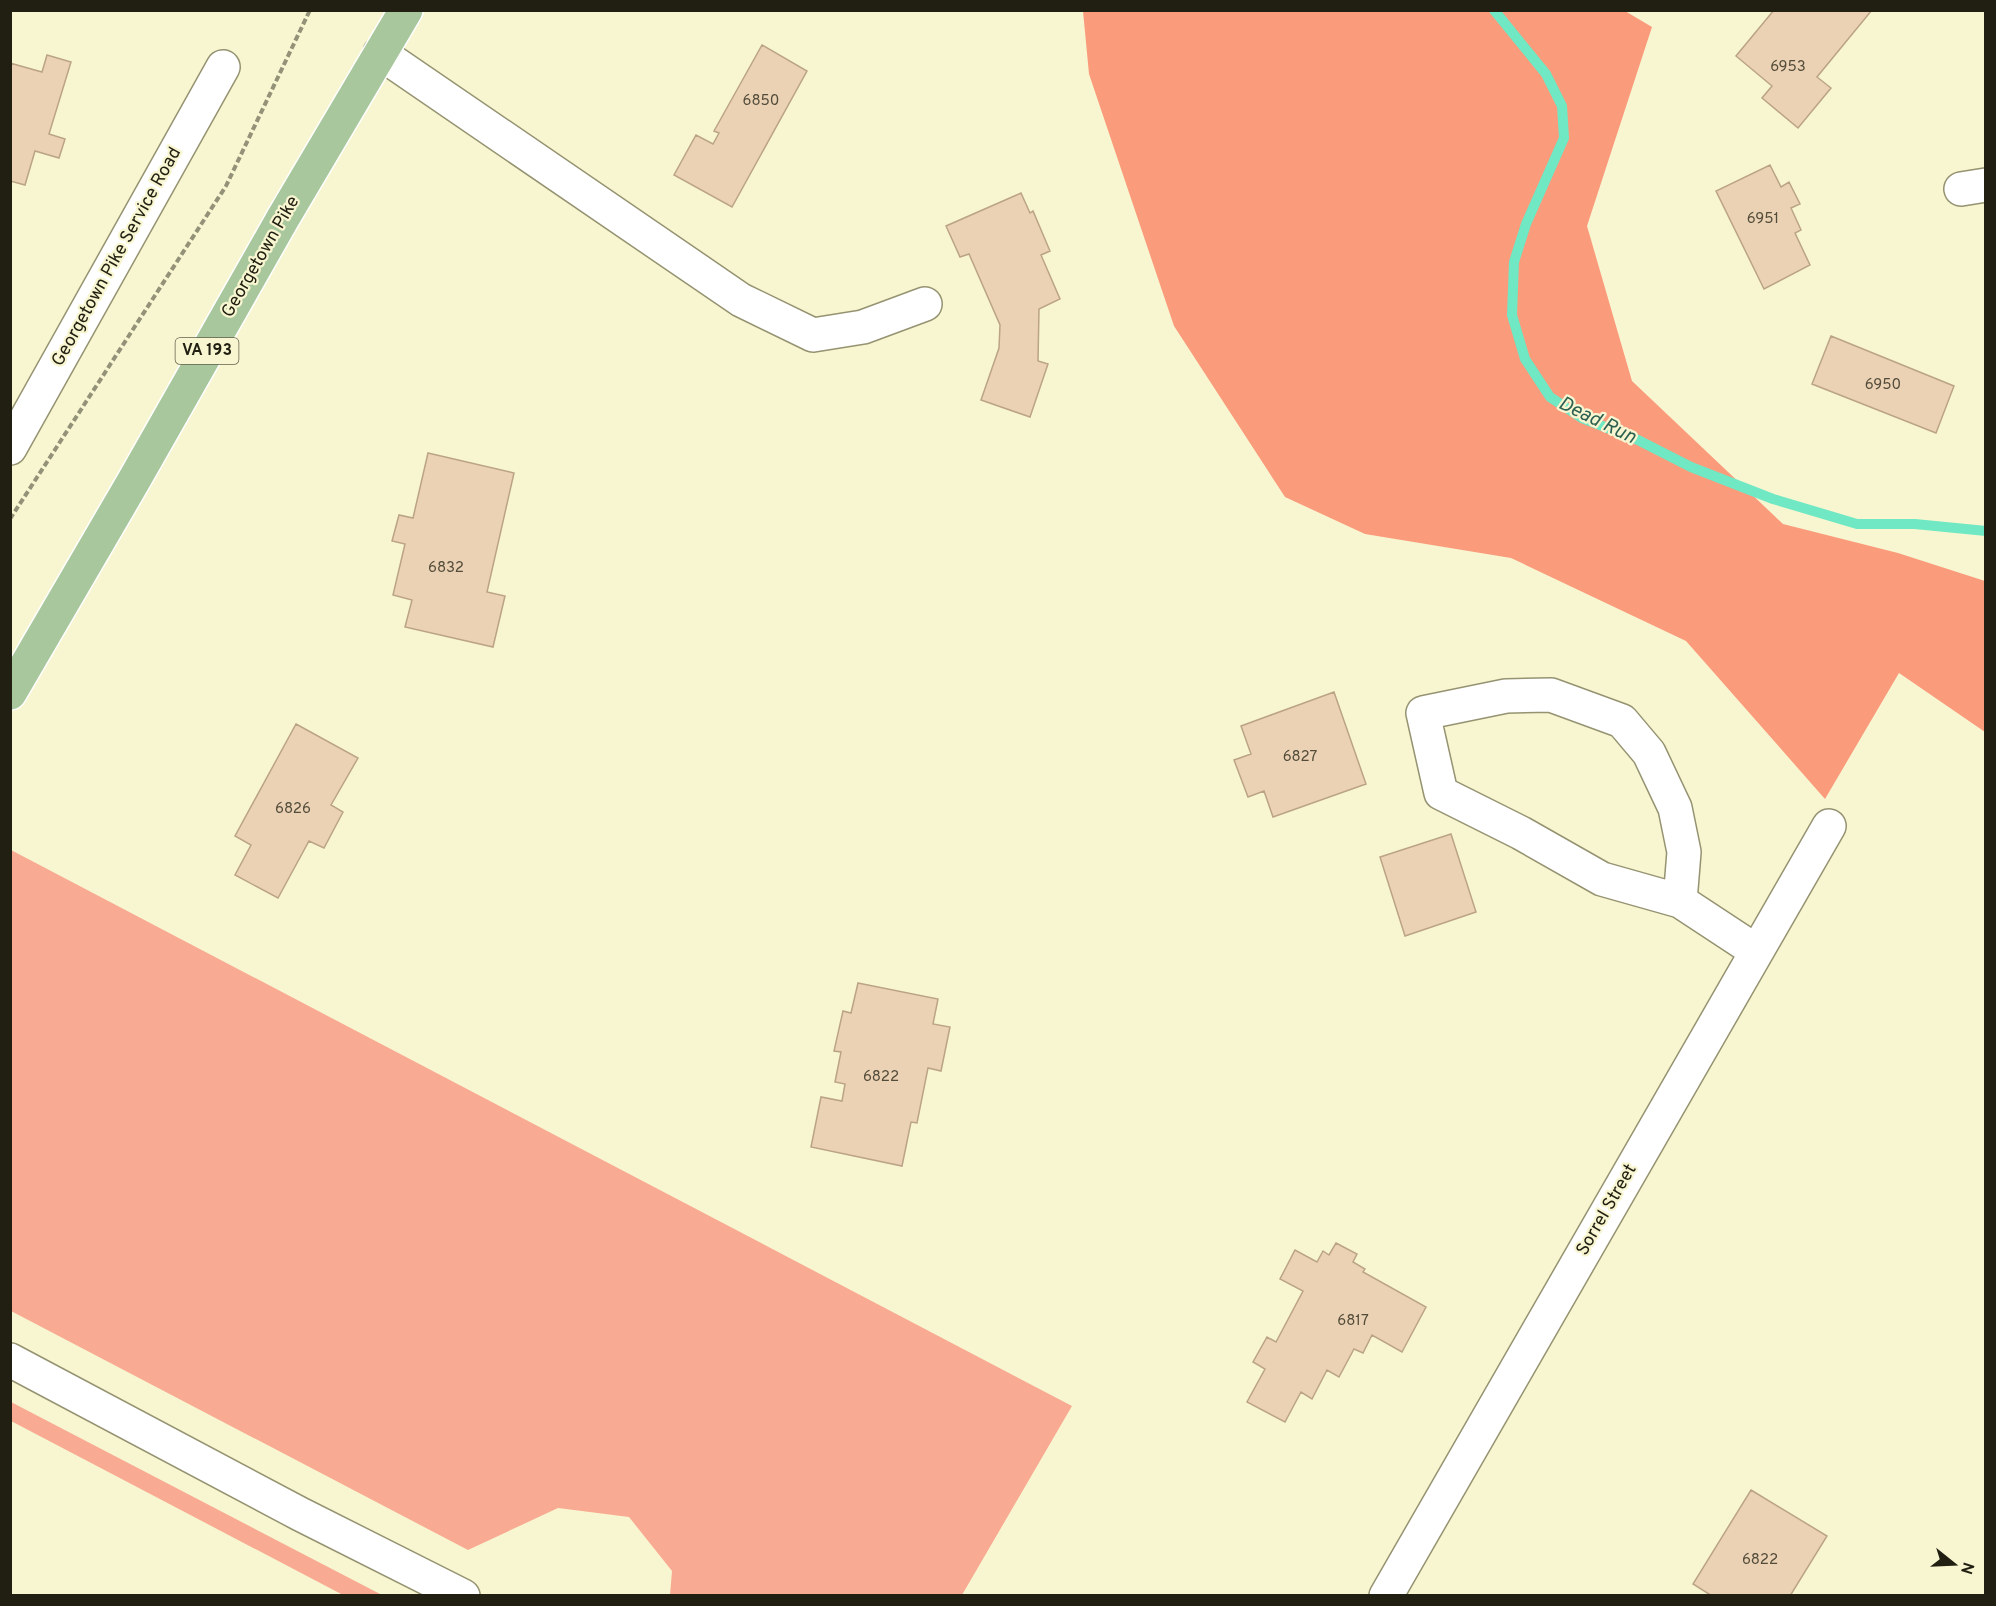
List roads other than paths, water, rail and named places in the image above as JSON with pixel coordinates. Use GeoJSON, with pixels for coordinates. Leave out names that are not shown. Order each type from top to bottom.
{"type":"FeatureCollection","features":[{"type":"Feature","properties":{"kind":"main road","name":"Georgetown Pike"},"geometry":{"type":"LineString","coordinates":[[10,693],[283,218],[406,10]]}},
{"type":"Feature","properties":{"kind":"street"},"geometry":{"type":"LineString","coordinates":[[380,53],[741,300],[813,335],[863,327],[925,304]]}},
{"type":"Feature","properties":{"kind":"street","name":"Georgetown Pike Service Road"},"geometry":{"type":"LineString","coordinates":[[10,448],[223,67]]}},
{"type":"Feature","properties":{"kind":"street"},"geometry":{"type":"LineString","coordinates":[[1680,901],[1684,852],[1675,808],[1649,753],[1622,721],[1551,695],[1506,696],[1423,713],[1441,793],[1521,833],[1602,879],[1680,901],[1756,951]]}},
{"type":"Feature","properties":{"kind":"street","name":"Sorrel Street"},"geometry":{"type":"LineString","coordinates":[[1386,1596],[1828,826]]}},
{"type":"Feature","properties":{"kind":"street"},"geometry":{"type":"LineString","coordinates":[[10,1360],[300,1514],[463,1596]]}},
{"type":"Feature","properties":{"kind":"waterway","name":"Dead Run"},"geometry":{"type":"LineString","coordinates":[[1494,10],[1546,74],[1562,106],[1564,138],[1526,224],[1514,262],[1512,315],[1525,359],[1550,397],[1582,418],[1638,440],[1691,467],[1773,499],[1857,524],[1915,524],[1986,531]]}}]}
